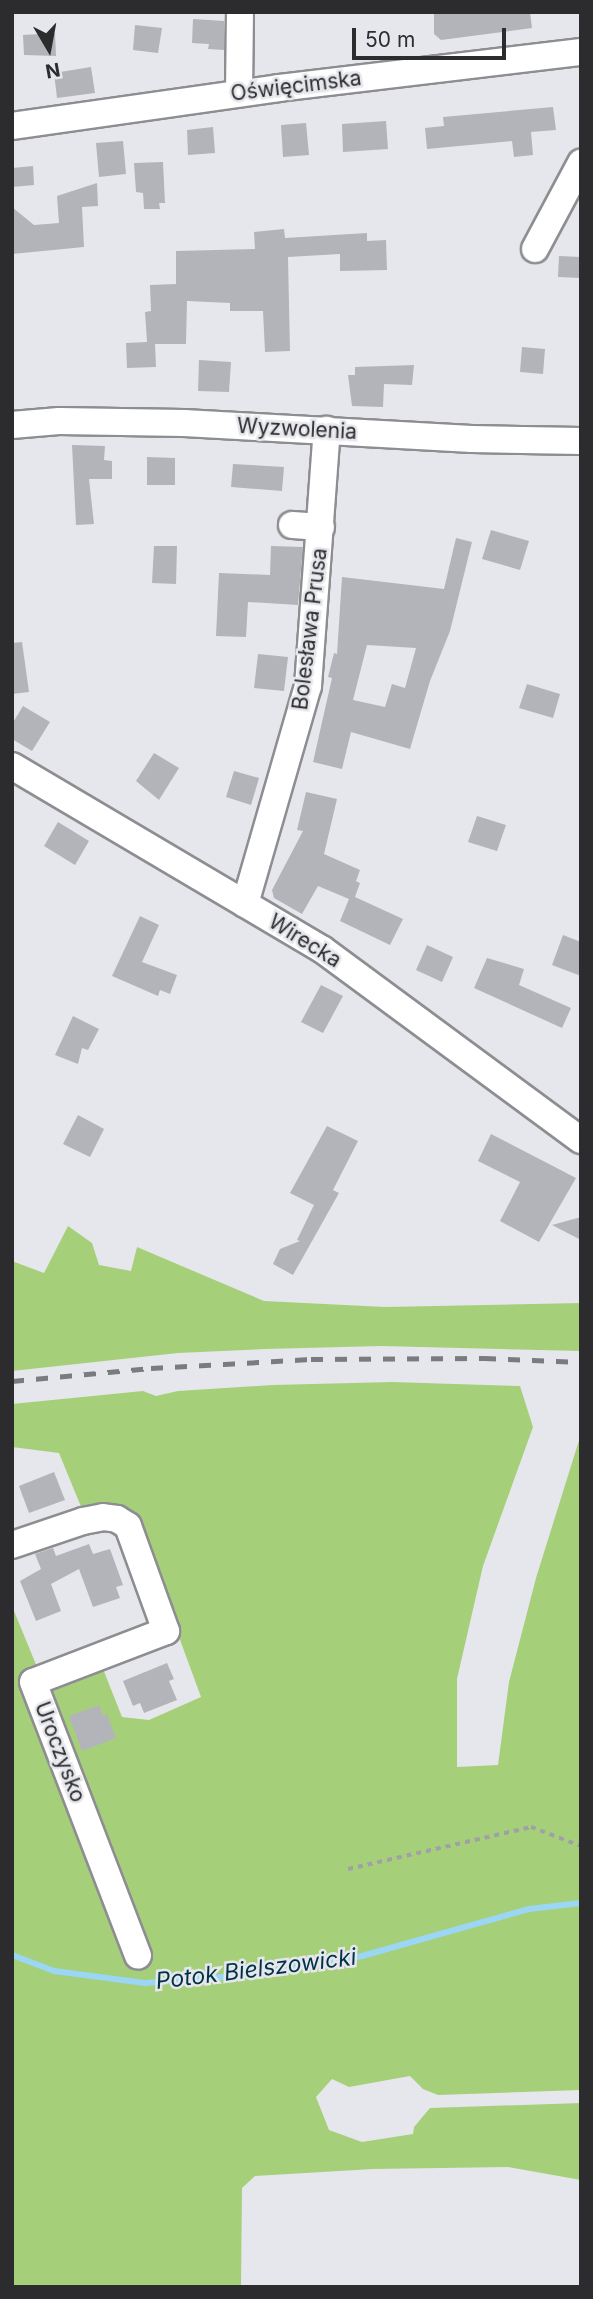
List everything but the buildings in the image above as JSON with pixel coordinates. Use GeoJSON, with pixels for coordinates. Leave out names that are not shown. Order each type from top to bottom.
{"type":"FeatureCollection","features":[{"type":"Feature","properties":{"kind":"street"},"geometry":{"type":"LineString","coordinates":[[239,93],[240,12]]}},
{"type":"Feature","properties":{"kind":"street","name":"Oświęcimska"},"geometry":{"type":"LineString","coordinates":[[12,126],[239,93],[581,52]]}},
{"type":"Feature","properties":{"kind":"street"},"geometry":{"type":"LineString","coordinates":[[535,249],[581,163]]}},
{"type":"Feature","properties":{"kind":"street","name":"Wyzwolenia"},"geometry":{"type":"LineString","coordinates":[[12,425],[123,421],[581,441]]}},
{"type":"Feature","properties":{"kind":"street","name":"Bolesława Prusa"},"geometry":{"type":"LineString","coordinates":[[245,904],[308,686],[327,430]]}},
{"type":"Feature","properties":{"kind":"street"},"geometry":{"type":"LineString","coordinates":[[292,525],[321,527]]}},
{"type":"Feature","properties":{"kind":"street","name":"Wirecka"},"geometry":{"type":"LineString","coordinates":[[12,766],[323,950],[581,1140]]}},
{"type":"Feature","properties":{"kind":"street","name":"Uroczysko"},"geometry":{"type":"LineString","coordinates":[[12,1545],[83,1521],[103,1517],[117,1519],[128,1526],[166,1631],[33,1682],[138,1956]]}},
{"type":"Feature","properties":{"kind":"path"},"geometry":{"type":"LineString","coordinates":[[348,1869],[531,1827],[581,1846]]}},
{"type":"Feature","properties":{"kind":"green space"},"geometry":{"type":"Polygon","coordinates":[[[68,1226],[92,1243],[99,1265],[131,1271],[137,1247],[264,1301],[385,1307],[581,1303],[581,1351],[381,1346],[265,1349],[178,1353],[12,1371],[12,1261],[44,1273],[68,1226]]]}},
{"type":"Feature","properties":{"kind":"green space"},"geometry":{"type":"Polygon","coordinates":[[[392,1382],[520,1386],[533,1427],[483,1566],[457,1679],[457,1767],[498,1765],[509,1682],[536,1578],[581,1434],[581,2090],[438,2095],[423,2089],[410,2076],[349,2087],[332,2079],[316,2097],[329,2130],[362,2142],[413,2134],[414,2127],[430,2108],[581,2103],[581,2180],[508,2167],[373,2169],[255,2176],[242,2188],[241,2287],[12,2287],[12,1606],[37,1667],[94,1646],[122,1717],[149,1720],[201,1697],[136,1520],[84,1514],[59,1453],[12,1447],[12,1404],[143,1391],[156,1396],[178,1391],[273,1385],[392,1382]]]}},
{"type":"Feature","properties":{"kind":"waterway","name":"Potok Bielszowicki"},"geometry":{"type":"LineString","coordinates":[[12,1955],[54,1971],[145,1983],[250,1975],[362,1956],[529,1909],[581,1903]]}},
{"type":"Feature","properties":{"kind":"railway"},"geometry":{"type":"LineString","coordinates":[[12,1381],[151,1368],[311,1359],[484,1358],[581,1362]]}}]}
